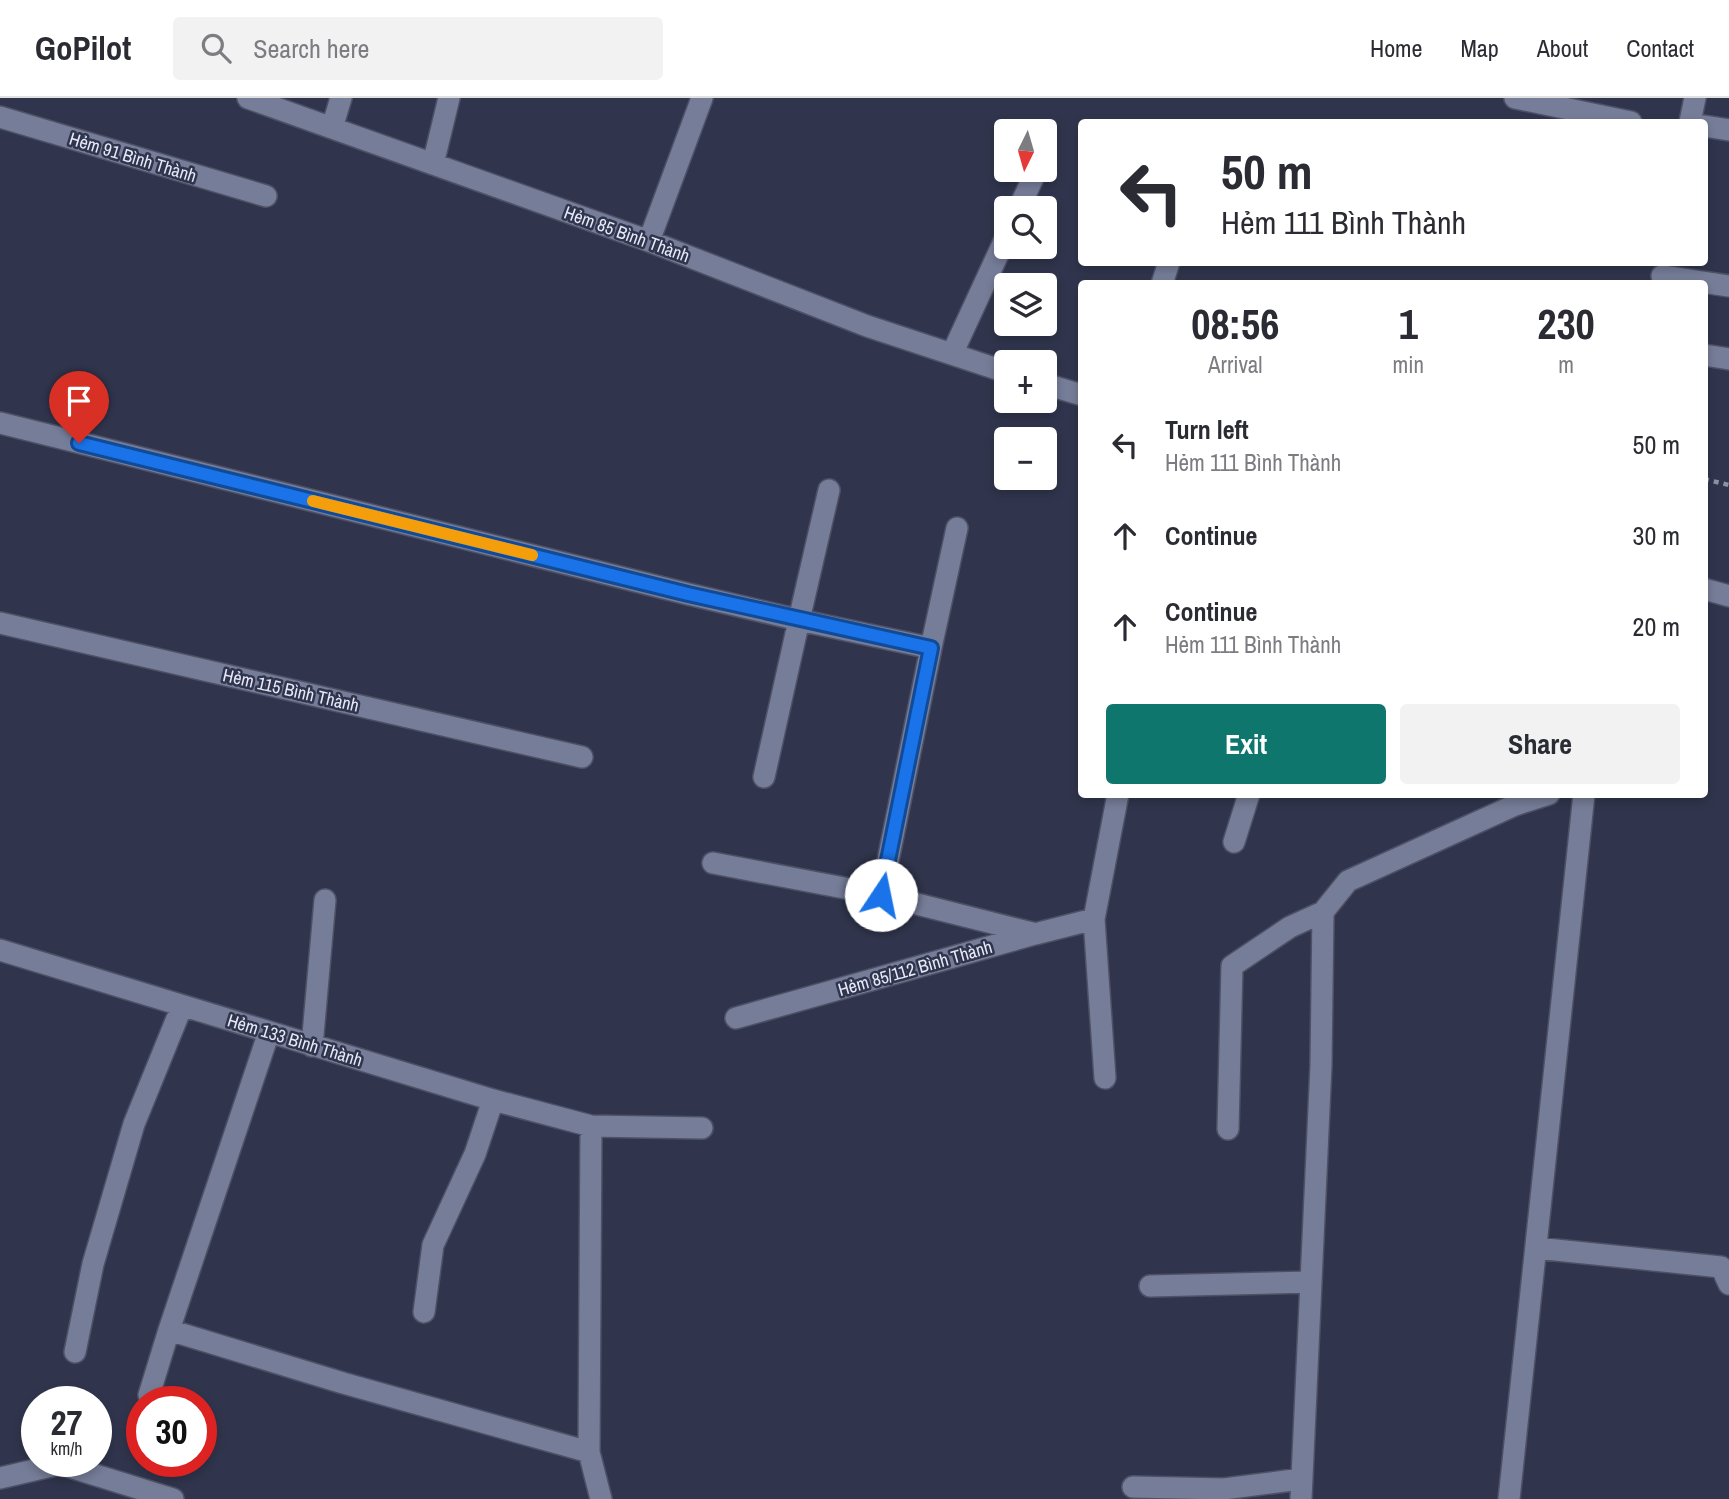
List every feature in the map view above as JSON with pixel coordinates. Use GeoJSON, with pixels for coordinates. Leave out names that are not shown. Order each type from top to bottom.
{"type":"FeatureCollection","features":[{"type":"Feature","properties":{"kind":"street","name":"Hẻm 85 Bình Thành"},"geometry":{"type":"LineString","coordinates":[[248,98],[649,241],[867,326],[994,368]]}},
{"type":"Feature","properties":{"kind":"street"},"geometry":{"type":"LineString","coordinates":[[332,128],[341,98]]}},
{"type":"Feature","properties":{"kind":"street"},"geometry":{"type":"LineString","coordinates":[[433,164],[449,98]]}},
{"type":"Feature","properties":{"kind":"street"},"geometry":{"type":"LineString","coordinates":[[649,241],[702,98]]}},
{"type":"Feature","properties":{"kind":"street"},"geometry":{"type":"LineString","coordinates":[[1515,98],[1616,119]]}},
{"type":"Feature","properties":{"kind":"street"},"geometry":{"type":"LineString","coordinates":[[1691,119],[1695,98]]}},
{"type":"Feature","properties":{"kind":"street","name":"Hẻm 91 Bình Thành"},"geometry":{"type":"LineString","coordinates":[[0,117],[266,196]]}},
{"type":"Feature","properties":{"kind":"street"},"geometry":{"type":"LineString","coordinates":[[1708,127],[1729,130]]}},
{"type":"Feature","properties":{"kind":"street"},"geometry":{"type":"LineString","coordinates":[[952,354],[996,259]]}},
{"type":"Feature","properties":{"kind":"street"},"geometry":{"type":"LineString","coordinates":[[1662,274],[1696,280]]}},
{"type":"Feature","properties":{"kind":"street"},"geometry":{"type":"LineString","coordinates":[[1708,282],[1729,286]]}},
{"type":"Feature","properties":{"kind":"street"},"geometry":{"type":"LineString","coordinates":[[1708,356],[1729,359]]}},
{"type":"Feature","properties":{"kind":"street"},"geometry":{"type":"LineString","coordinates":[[1057,388],[1078,394]]}},
{"type":"Feature","properties":{"kind":"street"},"geometry":{"type":"LineString","coordinates":[[0,423],[688,594],[931,648]]}},
{"type":"Feature","properties":{"kind":"street"},"geometry":{"type":"LineString","coordinates":[[765,777],[829,490]]}},
{"type":"Feature","properties":{"kind":"street"},"geometry":{"type":"LineString","coordinates":[[881,895],[957,528]]}},
{"type":"Feature","properties":{"kind":"street"},"geometry":{"type":"LineString","coordinates":[[1708,590],[1729,596]]}},
{"type":"Feature","properties":{"kind":"street","name":"Hẻm 115 Bình Thành"},"geometry":{"type":"LineString","coordinates":[[0,623],[582,757]]}},
{"type":"Feature","properties":{"kind":"street"},"geometry":{"type":"LineString","coordinates":[[1105,1078],[1094,919],[1117,798]]}},
{"type":"Feature","properties":{"kind":"street"},"geometry":{"type":"LineString","coordinates":[[1234,842],[1248,798]]}},
{"type":"Feature","properties":{"kind":"street"},"geometry":{"type":"LineString","coordinates":[[1228,1129],[1232,966],[1290,927],[1323,912],[1348,881],[1515,805],[1537,798]]}},
{"type":"Feature","properties":{"kind":"street"},"geometry":{"type":"LineString","coordinates":[[1509,1499],[1584,798]]}},
{"type":"Feature","properties":{"kind":"street"},"geometry":{"type":"LineString","coordinates":[[713,863],[881,895],[1035,934]]}},
{"type":"Feature","properties":{"kind":"street"},"geometry":{"type":"LineString","coordinates":[[312,1046],[325,901]]}},
{"type":"Feature","properties":{"kind":"street"},"geometry":{"type":"LineString","coordinates":[[1133,1487],[1301,1489],[1321,1065],[1323,912]]}},
{"type":"Feature","properties":{"kind":"street","name":"Hẻm 85/112 Bình Thành"},"geometry":{"type":"LineString","coordinates":[[736,1018],[1094,919]]}},
{"type":"Feature","properties":{"kind":"street","name":"Hẻm 133 Bình Thành"},"geometry":{"type":"LineString","coordinates":[[0,950],[493,1100],[591,1126],[702,1128]]}},
{"type":"Feature","properties":{"kind":"street"},"geometry":{"type":"LineString","coordinates":[[75,1352],[93,1264],[134,1124],[182,1006]]}},
{"type":"Feature","properties":{"kind":"street"},"geometry":{"type":"LineString","coordinates":[[152,1386],[269,1032]]}},
{"type":"Feature","properties":{"kind":"street"},"geometry":{"type":"LineString","coordinates":[[424,1312],[433,1245],[475,1154],[493,1100]]}},
{"type":"Feature","properties":{"kind":"street"},"geometry":{"type":"LineString","coordinates":[[591,1126],[589,1452],[601,1499]]}},
{"type":"Feature","properties":{"kind":"street"},"geometry":{"type":"LineString","coordinates":[[1536,1248],[1721,1267],[1729,1284]]}},
{"type":"Feature","properties":{"kind":"street"},"geometry":{"type":"LineString","coordinates":[[1150,1286],[1310,1282]]}},
{"type":"Feature","properties":{"kind":"street"},"geometry":{"type":"LineString","coordinates":[[169,1330],[343,1383],[589,1452]]}},
{"type":"Feature","properties":{"kind":"street"},"geometry":{"type":"LineString","coordinates":[[0,1478],[60,1464],[173,1499]]}},
{"type":"Feature","properties":{"kind":"path"},"geometry":{"type":"LineString","coordinates":[[1708,480],[1729,485]]}},
{"type":"Feature","properties":{"kind":"slow traffic"},"geometry":{"type":"LineString","coordinates":[[313,501],[532,555]]}},
{"type":"Feature","properties":{"kind":"route"},"geometry":{"type":"LineString","coordinates":[[79,443],[688,594],[931,648],[881,895]]}}]}
